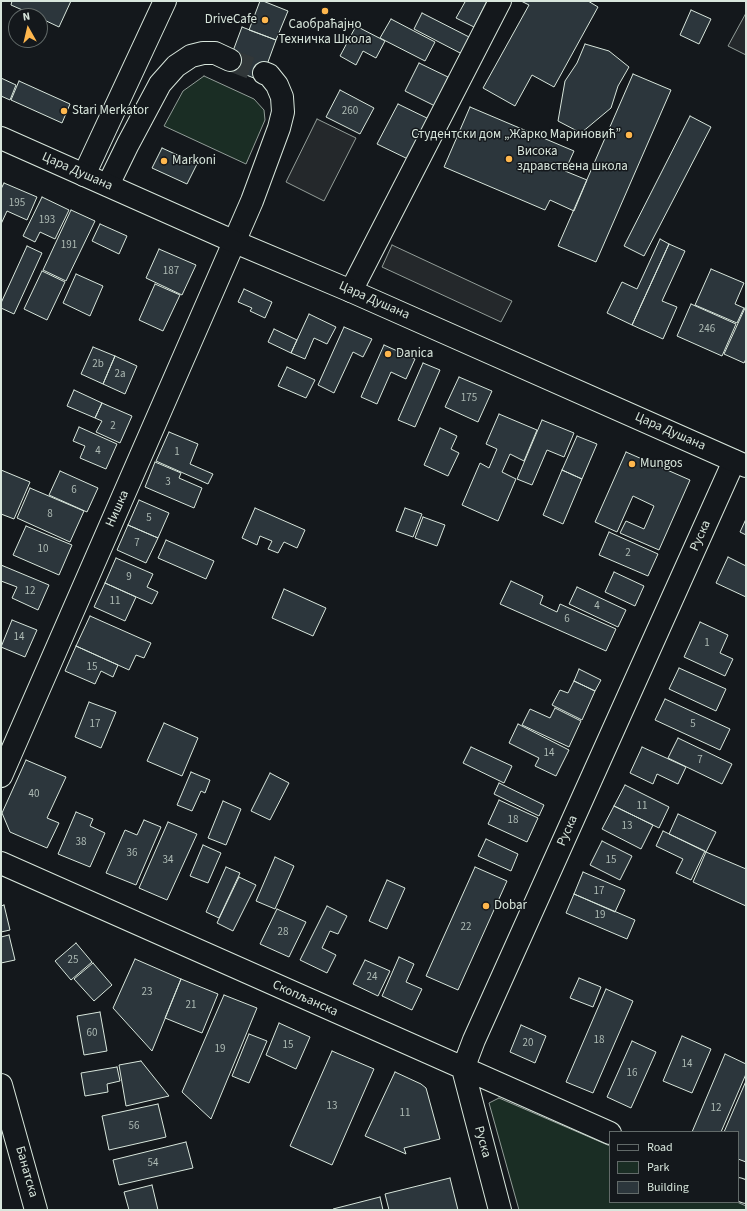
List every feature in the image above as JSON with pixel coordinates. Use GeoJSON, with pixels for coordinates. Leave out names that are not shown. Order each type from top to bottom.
{"type":"FeatureCollection","features":[{"type":"Feature","properties":{"kind":"street"},"geometry":{"type":"LineString","coordinates":[[84,175],[165,1]]}},
{"type":"Feature","properties":{"kind":"street"},"geometry":{"type":"LineString","coordinates":[[351,291],[500,1]]}},
{"type":"Feature","properties":{"kind":"street"},"geometry":{"type":"LineString","coordinates":[[108,185],[160,84],[176,66],[191,56],[203,53],[215,53],[230,60]]}},
{"type":"Feature","properties":{"kind":"street","name":"Нишка"},"geometry":{"type":"LineString","coordinates":[[1,776],[252,201],[279,128],[283,112],[282,97],[277,85],[269,75],[264,73]]}},
{"type":"Feature","properties":{"kind":"street","name":"Цара Душана"},"geometry":{"type":"LineString","coordinates":[[1,138],[740,463]]}},
{"type":"Feature","properties":{"kind":"street","name":"Руска"},"geometry":{"type":"LineString","coordinates":[[500,1210],[463,1069],[477,1033],[740,463]]}},
{"type":"Feature","properties":{"kind":"street","name":"Скопљанска"},"geometry":{"type":"LineString","coordinates":[[1,863],[609,1134]]}},
{"type":"Feature","properties":{"kind":"street","name":"Банатска"},"geometry":{"type":"LineString","coordinates":[[1,1085],[8,1136],[36,1210]]}},
{"type":"Feature","properties":{"kind":"green space"},"geometry":{"type":"Polygon","coordinates":[[[204,76],[254,99],[264,110],[265,120],[246,164],[164,126],[183,91],[204,76]]]}},
{"type":"Feature","properties":{"kind":"green space"},"geometry":{"type":"Polygon","coordinates":[[[499,1098],[609,1146],[609,1203],[739,1203],[746,1206],[746,1210],[519,1210],[489,1103],[499,1098]]]}},
{"type":"Feature","properties":{"kind":"shaded area"},"geometry":{"type":"Polygon","coordinates":[[[746,13],[746,55],[728,46],[746,13]]]}},
{"type":"Feature","properties":{"kind":"shaded area"},"geometry":{"type":"Polygon","coordinates":[[[317,119],[356,138],[324,201],[286,182],[317,119]]]}},
{"type":"Feature","properties":{"kind":"shaded area"},"geometry":{"type":"Polygon","coordinates":[[[392,245],[512,301],[501,322],[382,267],[392,245]]]}},
{"type":"Feature","properties":{"kind":"building"},"geometry":{"type":"Polygon","coordinates":[[[12,1],[71,1],[59,27],[48,22],[48,8],[18,8],[11,5],[12,1]]]}},
{"type":"Feature","properties":{"kind":"building"},"geometry":{"type":"Polygon","coordinates":[[[260,1],[288,11],[276,40],[249,30],[260,1]]]}},
{"type":"Feature","properties":{"kind":"building"},"geometry":{"type":"Polygon","coordinates":[[[463,1],[487,1],[474,27],[456,18],[465,2],[463,1]]]}},
{"type":"Feature","properties":{"kind":"building"},"geometry":{"type":"Polygon","coordinates":[[[521,1],[588,1],[598,7],[554,87],[532,75],[515,106],[483,88],[529,5],[521,1]]]}},
{"type":"Feature","properties":{"kind":"building"},"geometry":{"type":"Polygon","coordinates":[[[691,10],[711,19],[699,44],[680,35],[691,10]]]}},
{"type":"Feature","properties":{"kind":"building"},"geometry":{"type":"Polygon","coordinates":[[[422,13],[473,39],[464,55],[414,29],[422,13]]]}},
{"type":"Feature","properties":{"kind":"building"},"geometry":{"type":"Polygon","coordinates":[[[391,19],[435,42],[425,61],[380,38],[391,19]]]}},
{"type":"Feature","properties":{"kind":"building"},"geometry":{"type":"Polygon","coordinates":[[[356,26],[385,41],[376,58],[363,51],[356,65],[340,56],[356,26]]]}},
{"type":"Feature","properties":{"kind":"building"},"geometry":{"type":"Polygon","coordinates":[[[242,27],[276,40],[261,81],[227,67],[242,27]]]}},
{"type":"Feature","properties":{"kind":"building"},"geometry":{"type":"Polygon","coordinates":[[[585,44],[609,51],[629,67],[618,86],[611,108],[581,133],[558,121],[565,81],[577,63],[585,44]]]}},
{"type":"Feature","properties":{"kind":"building"},"geometry":{"type":"Polygon","coordinates":[[[419,63],[448,77],[435,106],[405,91],[419,63]]]}},
{"type":"Feature","properties":{"kind":"building","name":"Студентски дом „Жарко Мариновић”"},"geometry":{"type":"Polygon","coordinates":[[[633,74],[671,90],[596,262],[558,246],[633,74]]]}},
{"type":"Feature","properties":{"kind":"building"},"geometry":{"type":"Polygon","coordinates":[[[1,78],[16,85],[10,100],[1,96],[1,78]]]}},
{"type":"Feature","properties":{"kind":"building"},"geometry":{"type":"Polygon","coordinates":[[[19,81],[70,104],[62,123],[11,100],[19,81]]]}},
{"type":"Feature","properties":{"kind":"building"},"geometry":{"type":"Polygon","coordinates":[[[340,90],[374,108],[360,134],[326,117],[340,90]]]}},
{"type":"Feature","properties":{"kind":"building"},"geometry":{"type":"Polygon","coordinates":[[[398,104],[431,120],[410,160],[377,144],[398,104]]]}},
{"type":"Feature","properties":{"kind":"building","name":"Висока здравствена школа"},"geometry":{"type":"Polygon","coordinates":[[[470,107],[574,151],[565,171],[587,180],[574,211],[550,200],[545,210],[444,167],[470,107]]]}},
{"type":"Feature","properties":{"kind":"building"},"geometry":{"type":"Polygon","coordinates":[[[690,116],[711,127],[644,256],[624,246],[690,116]]]}},
{"type":"Feature","properties":{"kind":"building"},"geometry":{"type":"Polygon","coordinates":[[[162,148],[197,164],[187,184],[152,168],[162,148]]]}},
{"type":"Feature","properties":{"kind":"building"},"geometry":{"type":"Polygon","coordinates":[[[4,183],[37,197],[27,220],[7,211],[1,224],[1,189],[4,183]]]}},
{"type":"Feature","properties":{"kind":"building"},"geometry":{"type":"Polygon","coordinates":[[[42,197],[69,210],[55,239],[40,232],[35,242],[23,236],[42,197]]]}},
{"type":"Feature","properties":{"kind":"building"},"geometry":{"type":"Polygon","coordinates":[[[71,210],[95,221],[66,281],[43,270],[71,210]]]}},
{"type":"Feature","properties":{"kind":"building"},"geometry":{"type":"Polygon","coordinates":[[[100,224],[127,236],[119,254],[92,241],[100,224]]]}},
{"type":"Feature","properties":{"kind":"building"},"geometry":{"type":"Polygon","coordinates":[[[660,239],[669,244],[632,325],[607,313],[622,282],[637,289],[660,239]]]}},
{"type":"Feature","properties":{"kind":"building"},"geometry":{"type":"Polygon","coordinates":[[[669,244],[685,251],[662,301],[677,307],[663,339],[632,325],[669,244]]]}},
{"type":"Feature","properties":{"kind":"building"},"geometry":{"type":"Polygon","coordinates":[[[27,246],[42,253],[14,314],[1,308],[1,303],[27,246]]]}},
{"type":"Feature","properties":{"kind":"building"},"geometry":{"type":"Polygon","coordinates":[[[159,249],[196,265],[182,295],[146,278],[159,249]]]}},
{"type":"Feature","properties":{"kind":"building"},"geometry":{"type":"Polygon","coordinates":[[[711,269],[744,283],[735,304],[744,308],[737,323],[695,305],[711,269]]]}},
{"type":"Feature","properties":{"kind":"building"},"geometry":{"type":"Polygon","coordinates":[[[42,271],[65,282],[47,320],[24,309],[42,271]]]}},
{"type":"Feature","properties":{"kind":"building"},"geometry":{"type":"Polygon","coordinates":[[[76,274],[103,286],[90,316],[63,303],[76,274]]]}},
{"type":"Feature","properties":{"kind":"building"},"geometry":{"type":"Polygon","coordinates":[[[155,284],[180,295],[163,331],[139,320],[155,284]]]}},
{"type":"Feature","properties":{"kind":"building"},"geometry":{"type":"Polygon","coordinates":[[[244,289],[272,302],[265,318],[250,311],[252,308],[238,302],[244,289]]]}},
{"type":"Feature","properties":{"kind":"building"},"geometry":{"type":"Polygon","coordinates":[[[691,304],[736,324],[722,356],[677,336],[691,304]]]}},
{"type":"Feature","properties":{"kind":"building"},"geometry":{"type":"Polygon","coordinates":[[[745,308],[746,359],[744,363],[724,354],[745,308]]]}},
{"type":"Feature","properties":{"kind":"building"},"geometry":{"type":"Polygon","coordinates":[[[309,314],[336,327],[327,344],[314,338],[305,359],[291,353],[309,314]]]}},
{"type":"Feature","properties":{"kind":"building"},"geometry":{"type":"Polygon","coordinates":[[[344,327],[372,339],[363,357],[353,352],[334,393],[318,385],[344,327]]]}},
{"type":"Feature","properties":{"kind":"building"},"geometry":{"type":"Polygon","coordinates":[[[274,329],[297,340],[291,353],[268,342],[274,329]]]}},
{"type":"Feature","properties":{"kind":"building"},"geometry":{"type":"Polygon","coordinates":[[[384,345],[415,359],[406,379],[391,372],[377,404],[361,397],[384,345]]]}},
{"type":"Feature","properties":{"kind":"building"},"geometry":{"type":"Polygon","coordinates":[[[93,347],[115,356],[103,384],[81,374],[93,347]]]}},
{"type":"Feature","properties":{"kind":"building"},"geometry":{"type":"Polygon","coordinates":[[[115,356],[137,366],[125,394],[103,384],[115,356]]]}},
{"type":"Feature","properties":{"kind":"building"},"geometry":{"type":"Polygon","coordinates":[[[423,363],[440,370],[415,427],[398,420],[423,363]]]}},
{"type":"Feature","properties":{"kind":"building"},"geometry":{"type":"Polygon","coordinates":[[[287,367],[315,380],[306,398],[278,386],[287,367]]]}},
{"type":"Feature","properties":{"kind":"building"},"geometry":{"type":"Polygon","coordinates":[[[459,377],[492,391],[478,422],[445,407],[459,377]]]}},
{"type":"Feature","properties":{"kind":"building"},"geometry":{"type":"Polygon","coordinates":[[[74,390],[102,403],[95,418],[67,406],[74,390]]]}},
{"type":"Feature","properties":{"kind":"building"},"geometry":{"type":"Polygon","coordinates":[[[102,403],[132,416],[120,443],[96,432],[102,421],[95,418],[102,403]]]}},
{"type":"Feature","properties":{"kind":"building"},"geometry":{"type":"Polygon","coordinates":[[[499,414],[537,430],[524,461],[510,454],[502,472],[516,479],[498,521],[462,505],[480,463],[489,468],[497,449],[486,444],[499,414]]]}},
{"type":"Feature","properties":{"kind":"building"},"geometry":{"type":"Polygon","coordinates":[[[542,420],[574,433],[564,457],[547,450],[532,485],[517,479],[542,420]]]}},
{"type":"Feature","properties":{"kind":"building"},"geometry":{"type":"Polygon","coordinates":[[[79,427],[117,444],[106,469],[80,458],[85,446],[73,441],[79,427]]]}},
{"type":"Feature","properties":{"kind":"building"},"geometry":{"type":"Polygon","coordinates":[[[440,428],[457,436],[451,449],[459,453],[448,476],[424,465],[440,428]]]}},
{"type":"Feature","properties":{"kind":"building"},"geometry":{"type":"Polygon","coordinates":[[[169,432],[198,444],[190,464],[213,474],[208,484],[156,461],[169,432]]]}},
{"type":"Feature","properties":{"kind":"building"},"geometry":{"type":"Polygon","coordinates":[[[577,436],[597,444],[582,479],[562,470],[577,436]]]}},
{"type":"Feature","properties":{"kind":"building"},"geometry":{"type":"Polygon","coordinates":[[[626,452],[690,480],[659,550],[620,533],[626,521],[644,529],[654,506],[633,496],[617,532],[595,522],[626,452]]]}},
{"type":"Feature","properties":{"kind":"building"},"geometry":{"type":"Polygon","coordinates":[[[155,462],[181,473],[179,478],[202,488],[194,508],[145,487],[155,462]]]}},
{"type":"Feature","properties":{"kind":"building"},"geometry":{"type":"Polygon","coordinates":[[[1,470],[30,482],[14,519],[1,514],[1,470]]]}},
{"type":"Feature","properties":{"kind":"building"},"geometry":{"type":"Polygon","coordinates":[[[562,470],[582,479],[563,524],[543,515],[562,470]]]}},
{"type":"Feature","properties":{"kind":"building"},"geometry":{"type":"Polygon","coordinates":[[[60,471],[98,488],[87,512],[49,495],[60,471]]]}},
{"type":"Feature","properties":{"kind":"building"},"geometry":{"type":"Polygon","coordinates":[[[30,488],[84,511],[70,542],[17,518],[30,488]]]}},
{"type":"Feature","properties":{"kind":"building"},"geometry":{"type":"Polygon","coordinates":[[[139,500],[169,513],[158,538],[128,525],[139,500]]]}},
{"type":"Feature","properties":{"kind":"building"},"geometry":{"type":"Polygon","coordinates":[[[255,508],[305,530],[297,548],[284,542],[278,553],[268,549],[272,541],[260,536],[257,545],[242,538],[255,508]]]}},
{"type":"Feature","properties":{"kind":"building"},"geometry":{"type":"Polygon","coordinates":[[[405,508],[422,514],[413,537],[396,531],[405,508]]]}},
{"type":"Feature","properties":{"kind":"building"},"geometry":{"type":"Polygon","coordinates":[[[423,517],[445,525],[437,546],[415,538],[423,517]]]}},
{"type":"Feature","properties":{"kind":"building"},"geometry":{"type":"Polygon","coordinates":[[[746,519],[746,535],[740,532],[746,519]]]}},
{"type":"Feature","properties":{"kind":"building"},"geometry":{"type":"Polygon","coordinates":[[[128,525],[158,538],[146,563],[117,550],[128,525]]]}},
{"type":"Feature","properties":{"kind":"building"},"geometry":{"type":"Polygon","coordinates":[[[26,526],[72,545],[59,575],[13,555],[26,526]]]}},
{"type":"Feature","properties":{"kind":"building"},"geometry":{"type":"Polygon","coordinates":[[[609,532],[658,554],[648,576],[599,555],[609,532]]]}},
{"type":"Feature","properties":{"kind":"building"},"geometry":{"type":"Polygon","coordinates":[[[166,540],[214,561],[206,579],[158,558],[166,540]]]}},
{"type":"Feature","properties":{"kind":"building"},"geometry":{"type":"Polygon","coordinates":[[[728,557],[746,566],[746,597],[716,583],[728,557]]]}},
{"type":"Feature","properties":{"kind":"building"},"geometry":{"type":"Polygon","coordinates":[[[116,558],[153,574],[147,587],[158,592],[152,604],[105,583],[116,558]]]}},
{"type":"Feature","properties":{"kind":"building"},"geometry":{"type":"Polygon","coordinates":[[[1,565],[49,585],[38,610],[12,598],[17,587],[1,581],[1,565]]]}},
{"type":"Feature","properties":{"kind":"building"},"geometry":{"type":"Polygon","coordinates":[[[614,572],[644,586],[635,606],[605,592],[614,572]]]}},
{"type":"Feature","properties":{"kind":"building"},"geometry":{"type":"Polygon","coordinates":[[[511,581],[543,596],[540,604],[557,612],[560,604],[616,629],[606,651],[500,604],[511,581]]]}},
{"type":"Feature","properties":{"kind":"building"},"geometry":{"type":"Polygon","coordinates":[[[105,583],[136,597],[125,621],[94,607],[105,583]]]}},
{"type":"Feature","properties":{"kind":"building"},"geometry":{"type":"Polygon","coordinates":[[[577,587],[626,610],[618,627],[569,604],[577,587]]]}},
{"type":"Feature","properties":{"kind":"building"},"geometry":{"type":"Polygon","coordinates":[[[284,589],[326,608],[313,636],[272,618],[284,589]]]}},
{"type":"Feature","properties":{"kind":"building"},"geometry":{"type":"Polygon","coordinates":[[[90,616],[151,643],[144,658],[136,655],[129,670],[76,646],[90,616]]]}},
{"type":"Feature","properties":{"kind":"building"},"geometry":{"type":"Polygon","coordinates":[[[12,620],[37,630],[25,657],[1,647],[12,620]]]}},
{"type":"Feature","properties":{"kind":"building"},"geometry":{"type":"Polygon","coordinates":[[[700,622],[728,635],[720,653],[733,659],[725,676],[684,657],[700,622]]]}},
{"type":"Feature","properties":{"kind":"building"},"geometry":{"type":"Polygon","coordinates":[[[76,646],[118,665],[113,677],[101,671],[95,684],[65,671],[76,646]]]}},
{"type":"Feature","properties":{"kind":"building"},"geometry":{"type":"Polygon","coordinates":[[[679,668],[726,689],[716,711],[669,689],[679,668]]]}},
{"type":"Feature","properties":{"kind":"building"},"geometry":{"type":"Polygon","coordinates":[[[579,669],[601,680],[595,691],[574,681],[579,669]]]}},
{"type":"Feature","properties":{"kind":"building"},"geometry":{"type":"Polygon","coordinates":[[[574,681],[595,691],[582,720],[552,705],[560,690],[568,693],[574,681]]]}},
{"type":"Feature","properties":{"kind":"building"},"geometry":{"type":"Polygon","coordinates":[[[665,699],[730,729],[720,750],[655,720],[665,699]]]}},
{"type":"Feature","properties":{"kind":"building"},"geometry":{"type":"Polygon","coordinates":[[[89,702],[116,712],[101,748],[75,737],[89,702]]]}},
{"type":"Feature","properties":{"kind":"building"},"geometry":{"type":"Polygon","coordinates":[[[555,708],[581,721],[569,747],[522,725],[530,709],[550,718],[555,708]]]}},
{"type":"Feature","properties":{"kind":"building"},"geometry":{"type":"Polygon","coordinates":[[[164,723],[198,738],[182,776],[147,761],[164,723]]]}},
{"type":"Feature","properties":{"kind":"building"},"geometry":{"type":"Polygon","coordinates":[[[518,724],[569,750],[556,776],[535,766],[539,758],[509,743],[518,724]]]}},
{"type":"Feature","properties":{"kind":"building"},"geometry":{"type":"Polygon","coordinates":[[[678,738],[732,764],[722,784],[668,758],[678,738]]]}},
{"type":"Feature","properties":{"kind":"building"},"geometry":{"type":"Polygon","coordinates":[[[471,747],[512,766],[504,783],[463,763],[471,747]]]}},
{"type":"Feature","properties":{"kind":"building"},"geometry":{"type":"Polygon","coordinates":[[[642,747],[686,767],[678,784],[657,774],[653,784],[630,773],[642,747]]]}},
{"type":"Feature","properties":{"kind":"building"},"geometry":{"type":"Polygon","coordinates":[[[26,760],[66,777],[47,818],[59,823],[47,848],[10,832],[2,813],[26,760]]]}},
{"type":"Feature","properties":{"kind":"building"},"geometry":{"type":"Polygon","coordinates":[[[191,772],[210,780],[205,793],[201,791],[192,811],[177,805],[191,772]]]}},
{"type":"Feature","properties":{"kind":"building"},"geometry":{"type":"Polygon","coordinates":[[[270,773],[289,783],[270,820],[251,811],[270,773]]]}},
{"type":"Feature","properties":{"kind":"building"},"geometry":{"type":"Polygon","coordinates":[[[499,783],[544,805],[539,816],[494,794],[499,783]]]}},
{"type":"Feature","properties":{"kind":"building"},"geometry":{"type":"Polygon","coordinates":[[[625,785],[669,807],[659,828],[614,806],[625,785]]]}},
{"type":"Feature","properties":{"kind":"building"},"geometry":{"type":"Polygon","coordinates":[[[499,800],[538,818],[527,842],[488,824],[499,800]]]}},
{"type":"Feature","properties":{"kind":"building"},"geometry":{"type":"Polygon","coordinates":[[[223,801],[241,809],[226,845],[208,838],[223,801]]]}},
{"type":"Feature","properties":{"kind":"building"},"geometry":{"type":"Polygon","coordinates":[[[614,806],[653,825],[641,849],[602,829],[614,806]]]}},
{"type":"Feature","properties":{"kind":"building"},"geometry":{"type":"Polygon","coordinates":[[[76,812],[93,819],[90,826],[105,833],[90,867],[58,854],[76,812]]]}},
{"type":"Feature","properties":{"kind":"building"},"geometry":{"type":"Polygon","coordinates":[[[678,814],[716,832],[706,852],[669,834],[678,814]]]}},
{"type":"Feature","properties":{"kind":"building"},"geometry":{"type":"Polygon","coordinates":[[[144,820],[161,827],[136,885],[106,873],[125,830],[137,835],[144,820]]]}},
{"type":"Feature","properties":{"kind":"building"},"geometry":{"type":"Polygon","coordinates":[[[168,822],[197,834],[167,900],[139,888],[168,822]]]}},
{"type":"Feature","properties":{"kind":"building"},"geometry":{"type":"Polygon","coordinates":[[[663,831],[705,851],[691,880],[676,873],[683,859],[656,846],[663,831]]]}},
{"type":"Feature","properties":{"kind":"building"},"geometry":{"type":"Polygon","coordinates":[[[486,839],[518,854],[511,871],[478,856],[486,839]]]}},
{"type":"Feature","properties":{"kind":"building"},"geometry":{"type":"Polygon","coordinates":[[[602,841],[632,856],[620,880],[590,865],[602,841]]]}},
{"type":"Feature","properties":{"kind":"building"},"geometry":{"type":"Polygon","coordinates":[[[203,845],[221,853],[208,883],[190,876],[203,845]]]}},
{"type":"Feature","properties":{"kind":"building"},"geometry":{"type":"Polygon","coordinates":[[[706,852],[746,869],[746,906],[693,882],[706,852]]]}},
{"type":"Feature","properties":{"kind":"building"},"geometry":{"type":"Polygon","coordinates":[[[275,857],[294,866],[275,909],[256,901],[275,857]]]}},
{"type":"Feature","properties":{"kind":"building"},"geometry":{"type":"Polygon","coordinates":[[[226,867],[240,873],[219,918],[206,912],[226,867]]]}},
{"type":"Feature","properties":{"kind":"building"},"geometry":{"type":"Polygon","coordinates":[[[475,867],[507,881],[458,990],[426,976],[475,867]]]}},
{"type":"Feature","properties":{"kind":"building"},"geometry":{"type":"Polygon","coordinates":[[[583,872],[625,890],[615,912],[574,894],[583,872]]]}},
{"type":"Feature","properties":{"kind":"building"},"geometry":{"type":"Polygon","coordinates":[[[239,877],[256,885],[233,931],[217,923],[239,877]]]}},
{"type":"Feature","properties":{"kind":"building"},"geometry":{"type":"Polygon","coordinates":[[[387,880],[405,888],[387,929],[369,921],[387,880]]]}},
{"type":"Feature","properties":{"kind":"building"},"geometry":{"type":"Polygon","coordinates":[[[574,894],[635,920],[627,939],[566,913],[574,894]]]}},
{"type":"Feature","properties":{"kind":"building"},"geometry":{"type":"Polygon","coordinates":[[[4,905],[10,930],[1,932],[1,906],[4,905]]]}},
{"type":"Feature","properties":{"kind":"building"},"geometry":{"type":"Polygon","coordinates":[[[327,906],[347,916],[338,934],[330,931],[322,948],[336,955],[327,973],[300,960],[327,906]]]}},
{"type":"Feature","properties":{"kind":"building"},"geometry":{"type":"Polygon","coordinates":[[[277,909],[306,922],[289,957],[260,944],[277,909]]]}},
{"type":"Feature","properties":{"kind":"building"},"geometry":{"type":"Polygon","coordinates":[[[9,935],[15,960],[1,963],[1,937],[9,935]]]}},
{"type":"Feature","properties":{"kind":"building"},"geometry":{"type":"Polygon","coordinates":[[[76,943],[92,962],[71,980],[55,961],[76,943]]]}},
{"type":"Feature","properties":{"kind":"building"},"geometry":{"type":"Polygon","coordinates":[[[399,957],[414,964],[406,982],[422,989],[412,1010],[382,996],[399,957]]]}},
{"type":"Feature","properties":{"kind":"building"},"geometry":{"type":"Polygon","coordinates":[[[135,959],[181,979],[152,1051],[113,1008],[135,959]]]}},
{"type":"Feature","properties":{"kind":"building"},"geometry":{"type":"Polygon","coordinates":[[[365,960],[390,971],[378,996],[353,984],[365,960]]]}},
{"type":"Feature","properties":{"kind":"building"},"geometry":{"type":"Polygon","coordinates":[[[93,963],[112,985],[94,1001],[74,979],[93,963]]]}},
{"type":"Feature","properties":{"kind":"building"},"geometry":{"type":"Polygon","coordinates":[[[579,978],[601,987],[593,1007],[570,998],[579,978]]]}},
{"type":"Feature","properties":{"kind":"building"},"geometry":{"type":"Polygon","coordinates":[[[181,979],[218,994],[202,1033],[165,1018],[181,979]]]}},
{"type":"Feature","properties":{"kind":"building"},"geometry":{"type":"Polygon","coordinates":[[[606,989],[633,1001],[593,1093],[566,1082],[606,989]]]}},
{"type":"Feature","properties":{"kind":"building"},"geometry":{"type":"Polygon","coordinates":[[[224,995],[257,1008],[211,1119],[182,1092],[224,995]]]}},
{"type":"Feature","properties":{"kind":"building"},"geometry":{"type":"Polygon","coordinates":[[[100,1012],[107,1051],[84,1055],[77,1016],[100,1012]]]}},
{"type":"Feature","properties":{"kind":"building"},"geometry":{"type":"Polygon","coordinates":[[[279,1023],[310,1037],[296,1069],[266,1055],[279,1023]]]}},
{"type":"Feature","properties":{"kind":"building"},"geometry":{"type":"Polygon","coordinates":[[[521,1025],[546,1036],[535,1063],[510,1052],[521,1025]]]}},
{"type":"Feature","properties":{"kind":"building"},"geometry":{"type":"Polygon","coordinates":[[[249,1034],[267,1041],[249,1083],[232,1076],[249,1034]]]}},
{"type":"Feature","properties":{"kind":"building"},"geometry":{"type":"Polygon","coordinates":[[[682,1036],[711,1049],[692,1093],[663,1081],[682,1036]]]}},
{"type":"Feature","properties":{"kind":"building"},"geometry":{"type":"Polygon","coordinates":[[[632,1041],[656,1052],[631,1108],[607,1097],[632,1041]]]}},
{"type":"Feature","properties":{"kind":"building"},"geometry":{"type":"Polygon","coordinates":[[[332,1051],[374,1069],[332,1165],[290,1146],[332,1051]]]}},
{"type":"Feature","properties":{"kind":"building"},"geometry":{"type":"Polygon","coordinates":[[[725,1054],[746,1064],[746,1074],[721,1131],[692,1131],[725,1054]]]}},
{"type":"Feature","properties":{"kind":"building"},"geometry":{"type":"Polygon","coordinates":[[[141,1061],[169,1096],[126,1106],[119,1065],[141,1061]]]}},
{"type":"Feature","properties":{"kind":"building"},"geometry":{"type":"Polygon","coordinates":[[[117,1067],[120,1081],[107,1084],[108,1092],[85,1096],[81,1073],[117,1067]]]}},
{"type":"Feature","properties":{"kind":"building"},"geometry":{"type":"Polygon","coordinates":[[[395,1072],[421,1084],[426,1088],[440,1139],[404,1148],[406,1154],[365,1136],[395,1072]]]}},
{"type":"Feature","properties":{"kind":"building"},"geometry":{"type":"Polygon","coordinates":[[[746,1081],[746,1162],[739,1159],[739,1131],[724,1131],[746,1081]]]}},
{"type":"Feature","properties":{"kind":"building"},"geometry":{"type":"Polygon","coordinates":[[[158,1104],[166,1137],[109,1150],[102,1116],[158,1104]]]}},
{"type":"Feature","properties":{"kind":"building"},"geometry":{"type":"Polygon","coordinates":[[[186,1142],[193,1168],[119,1185],[113,1160],[186,1142]]]}},
{"type":"Feature","properties":{"kind":"building"},"geometry":{"type":"Polygon","coordinates":[[[450,1178],[458,1210],[389,1210],[385,1194],[450,1178]]]}},
{"type":"Feature","properties":{"kind":"building"},"geometry":{"type":"Polygon","coordinates":[[[152,1185],[158,1210],[129,1210],[124,1192],[152,1185]]]}},
{"type":"Feature","properties":{"kind":"building"},"geometry":{"type":"Polygon","coordinates":[[[380,1197],[383,1210],[333,1210],[333,1209],[380,1197]]]}},
{"type":"Feature","properties":{"kind":"tunnel"},"geometry":{"type":"LineString","coordinates":[[230,60],[264,73]]}},
{"type":"Feature","properties":{"kind":"place","name":"Саобраћајно Техничка Школа"},"geometry":{"type":"Point","coordinates":[325,11]}},
{"type":"Feature","properties":{"kind":"place","name":"DriveCafe"},"geometry":{"type":"Point","coordinates":[265,20]}},
{"type":"Feature","properties":{"kind":"place","name":"Stari Merkator"},"geometry":{"type":"Point","coordinates":[64,111]}},
{"type":"Feature","properties":{"kind":"place","name":"Студентски дом „Жарко Мариновић”"},"geometry":{"type":"Point","coordinates":[629,135]}},
{"type":"Feature","properties":{"kind":"place","name":"Висока здравствена школа"},"geometry":{"type":"Point","coordinates":[509,159]}},
{"type":"Feature","properties":{"kind":"place","name":"Markoni"},"geometry":{"type":"Point","coordinates":[164,161]}},
{"type":"Feature","properties":{"kind":"place","name":"Danica"},"geometry":{"type":"Point","coordinates":[388,354]}},
{"type":"Feature","properties":{"kind":"place","name":"Mungos"},"geometry":{"type":"Point","coordinates":[632,464]}},
{"type":"Feature","properties":{"kind":"place","name":"Dobar"},"geometry":{"type":"Point","coordinates":[486,906]}}]}
